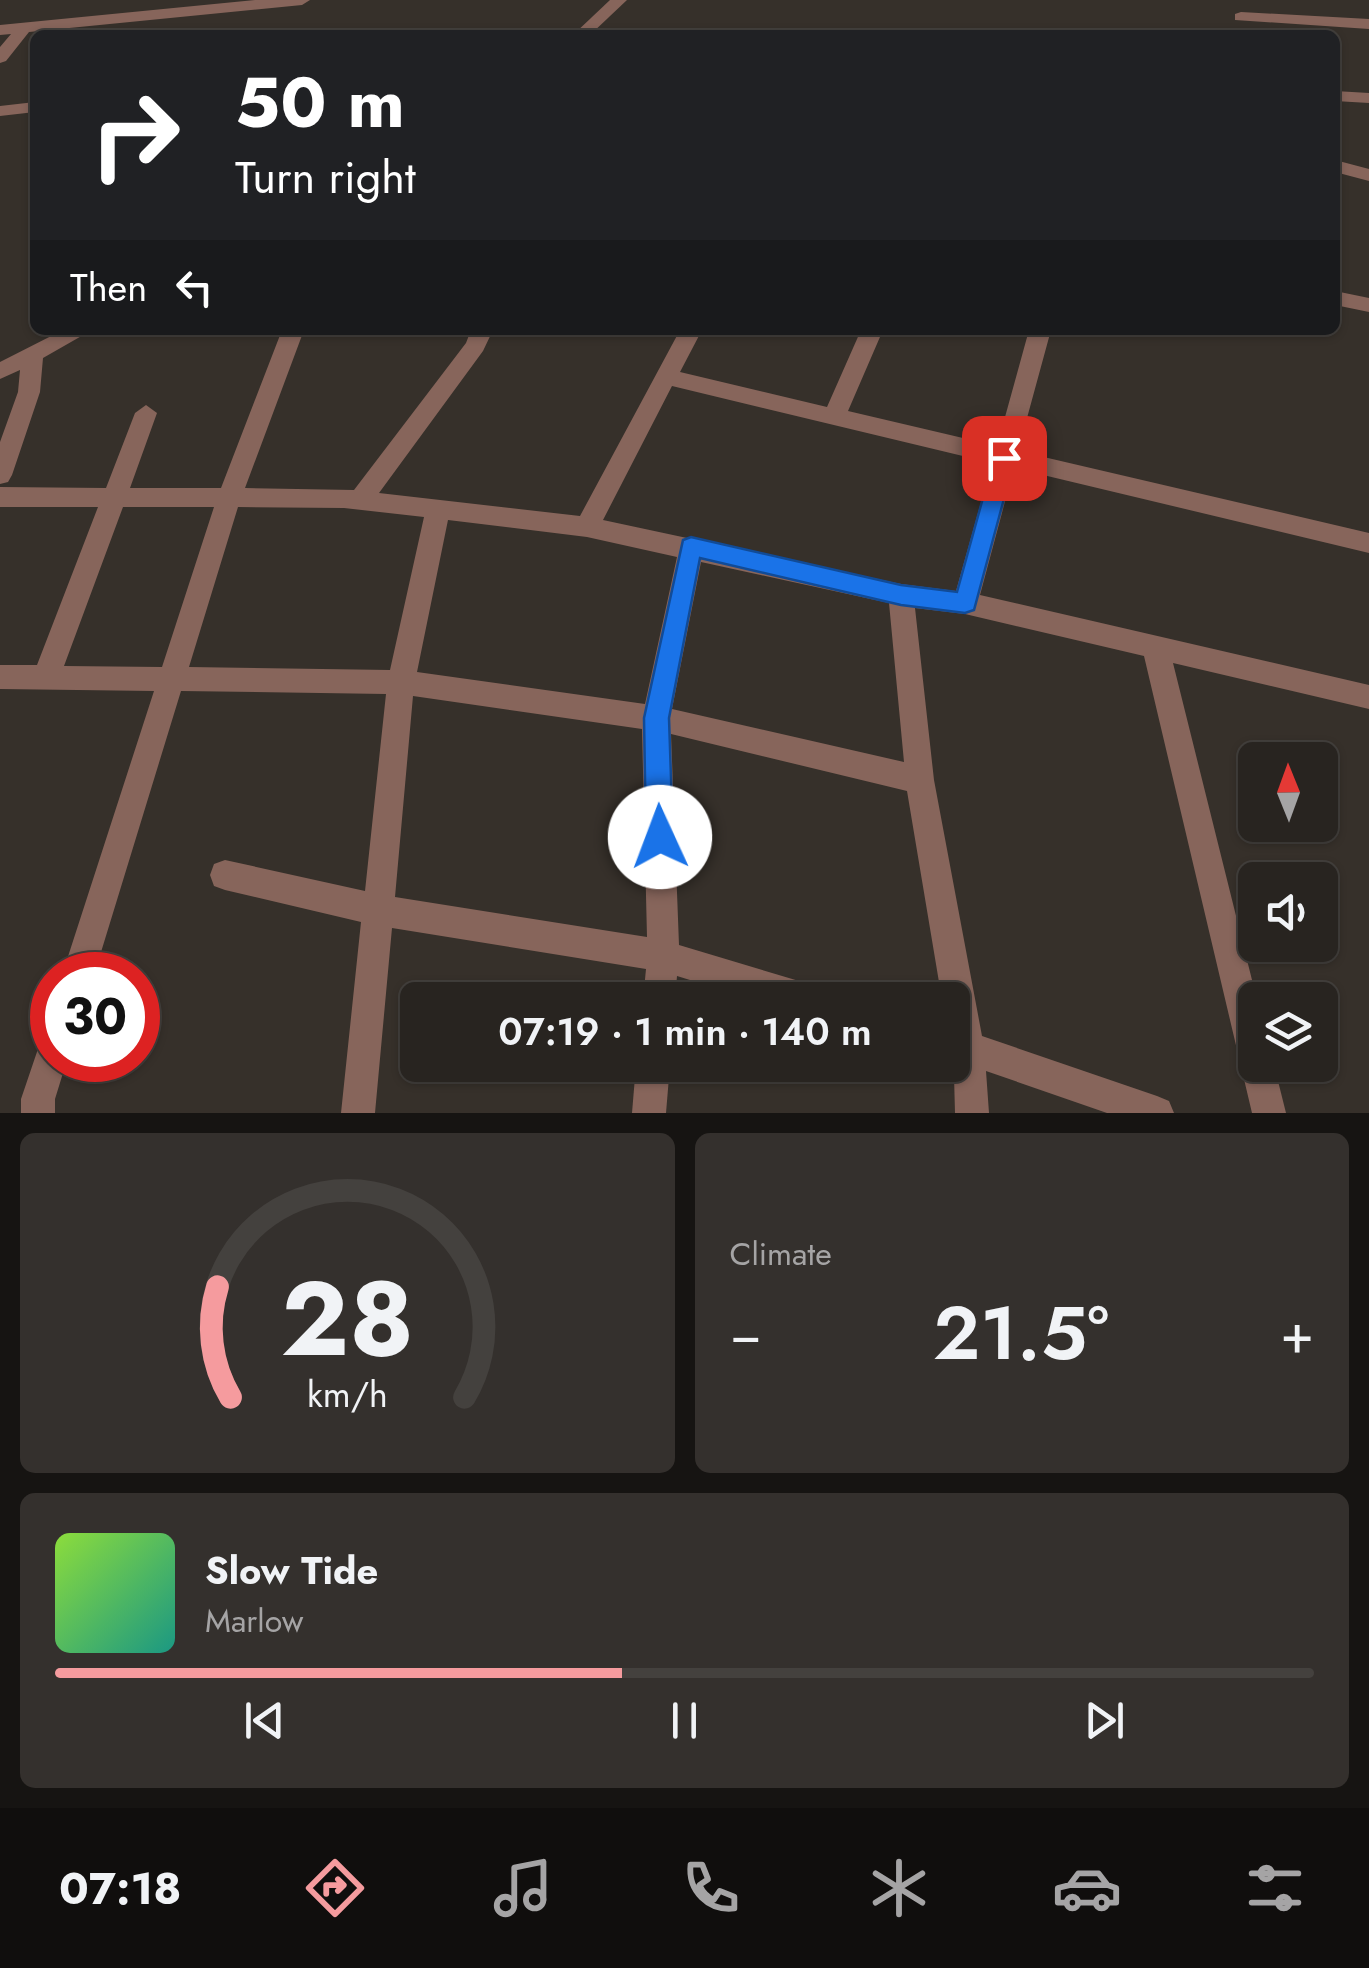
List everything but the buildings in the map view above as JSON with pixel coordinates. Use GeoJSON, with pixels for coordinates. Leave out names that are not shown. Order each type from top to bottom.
{"type":"FeatureCollection","features":[{"type":"Feature","properties":{"kind":"street"},"geometry":{"type":"LineString","coordinates":[[0,30],[302,0]]}},
{"type":"Feature","properties":{"kind":"street"},"geometry":{"type":"LineString","coordinates":[[586,30],[619,0]]}},
{"type":"Feature","properties":{"kind":"street"},"geometry":{"type":"LineString","coordinates":[[1238,8],[1369,24]]}},
{"type":"Feature","properties":{"kind":"street"},"geometry":{"type":"LineString","coordinates":[[1238,8],[1251,30]]}},
{"type":"Feature","properties":{"kind":"street"},"geometry":{"type":"LineString","coordinates":[[0,58],[25,28]]}},
{"type":"Feature","properties":{"kind":"street"},"geometry":{"type":"LineString","coordinates":[[1340,96],[1369,98]]}},
{"type":"Feature","properties":{"kind":"street"},"geometry":{"type":"LineString","coordinates":[[0,111],[30,108]]}},
{"type":"Feature","properties":{"kind":"street"},"geometry":{"type":"LineString","coordinates":[[1340,167],[1369,174]]}},
{"type":"Feature","properties":{"kind":"street"},"geometry":{"type":"LineString","coordinates":[[1340,299],[1369,305]]}},
{"type":"Feature","properties":{"kind":"street"},"geometry":{"type":"LineString","coordinates":[[0,370],[71,335]]}},
{"type":"Feature","properties":{"kind":"street"},"geometry":{"type":"LineString","coordinates":[[85,952],[229,498],[291,335]]}},
{"type":"Feature","properties":{"kind":"street"},"geometry":{"type":"LineString","coordinates":[[360,500],[476,346],[480,335]]}},
{"type":"Feature","properties":{"kind":"street"},"geometry":{"type":"LineString","coordinates":[[587,527],[687,335]]}},
{"type":"Feature","properties":{"kind":"street"},"geometry":{"type":"LineString","coordinates":[[834,417],[870,335]]}},
{"type":"Feature","properties":{"kind":"street"},"geometry":{"type":"LineString","coordinates":[[965,603],[1039,335]]}},
{"type":"Feature","properties":{"kind":"street"},"geometry":{"type":"LineString","coordinates":[[0,475],[30,392],[33,354]]}},
{"type":"Feature","properties":{"kind":"street"},"geometry":{"type":"LineString","coordinates":[[666,377],[1369,543]]}},
{"type":"Feature","properties":{"kind":"street"},"geometry":{"type":"LineString","coordinates":[[46,677],[146,413]]}},
{"type":"Feature","properties":{"kind":"street"},"geometry":{"type":"LineString","coordinates":[[0,497],[360,500],[587,527],[901,595],[965,603],[1369,698]]}},
{"type":"Feature","properties":{"kind":"street"},"geometry":{"type":"LineString","coordinates":[[358,1113],[401,682],[438,509]]}},
{"type":"Feature","properties":{"kind":"street"},"geometry":{"type":"LineString","coordinates":[[661,982],[656,718],[691,547]]}},
{"type":"Feature","properties":{"kind":"street"},"geometry":{"type":"LineString","coordinates":[[901,595],[920,780],[950,982]]}},
{"type":"Feature","properties":{"kind":"street"},"geometry":{"type":"LineString","coordinates":[[1156,650],[1238,988]]}},
{"type":"Feature","properties":{"kind":"street"},"geometry":{"type":"LineString","coordinates":[[0,677],[401,682],[656,718],[920,780]]}},
{"type":"Feature","properties":{"kind":"street"},"geometry":{"type":"LineString","coordinates":[[225,876],[378,910],[663,956],[749,982]]}},
{"type":"Feature","properties":{"kind":"street"},"geometry":{"type":"LineString","coordinates":[[970,1048],[1157,1113]]}},
{"type":"Feature","properties":{"kind":"street"},"geometry":{"type":"LineString","coordinates":[[38,1113],[43,1082]]}},
{"type":"Feature","properties":{"kind":"street"},"geometry":{"type":"LineString","coordinates":[[649,1113],[652,1082]]}},
{"type":"Feature","properties":{"kind":"street"},"geometry":{"type":"LineString","coordinates":[[967,1082],[972,1113]]}},
{"type":"Feature","properties":{"kind":"street"},"geometry":{"type":"LineString","coordinates":[[1261,1082],[1269,1113]]}},
{"type":"Feature","properties":{"kind":"route"},"geometry":{"type":"LineString","coordinates":[[660,837],[656,718],[691,547],[901,595],[965,603],[1004,458]]}}]}
